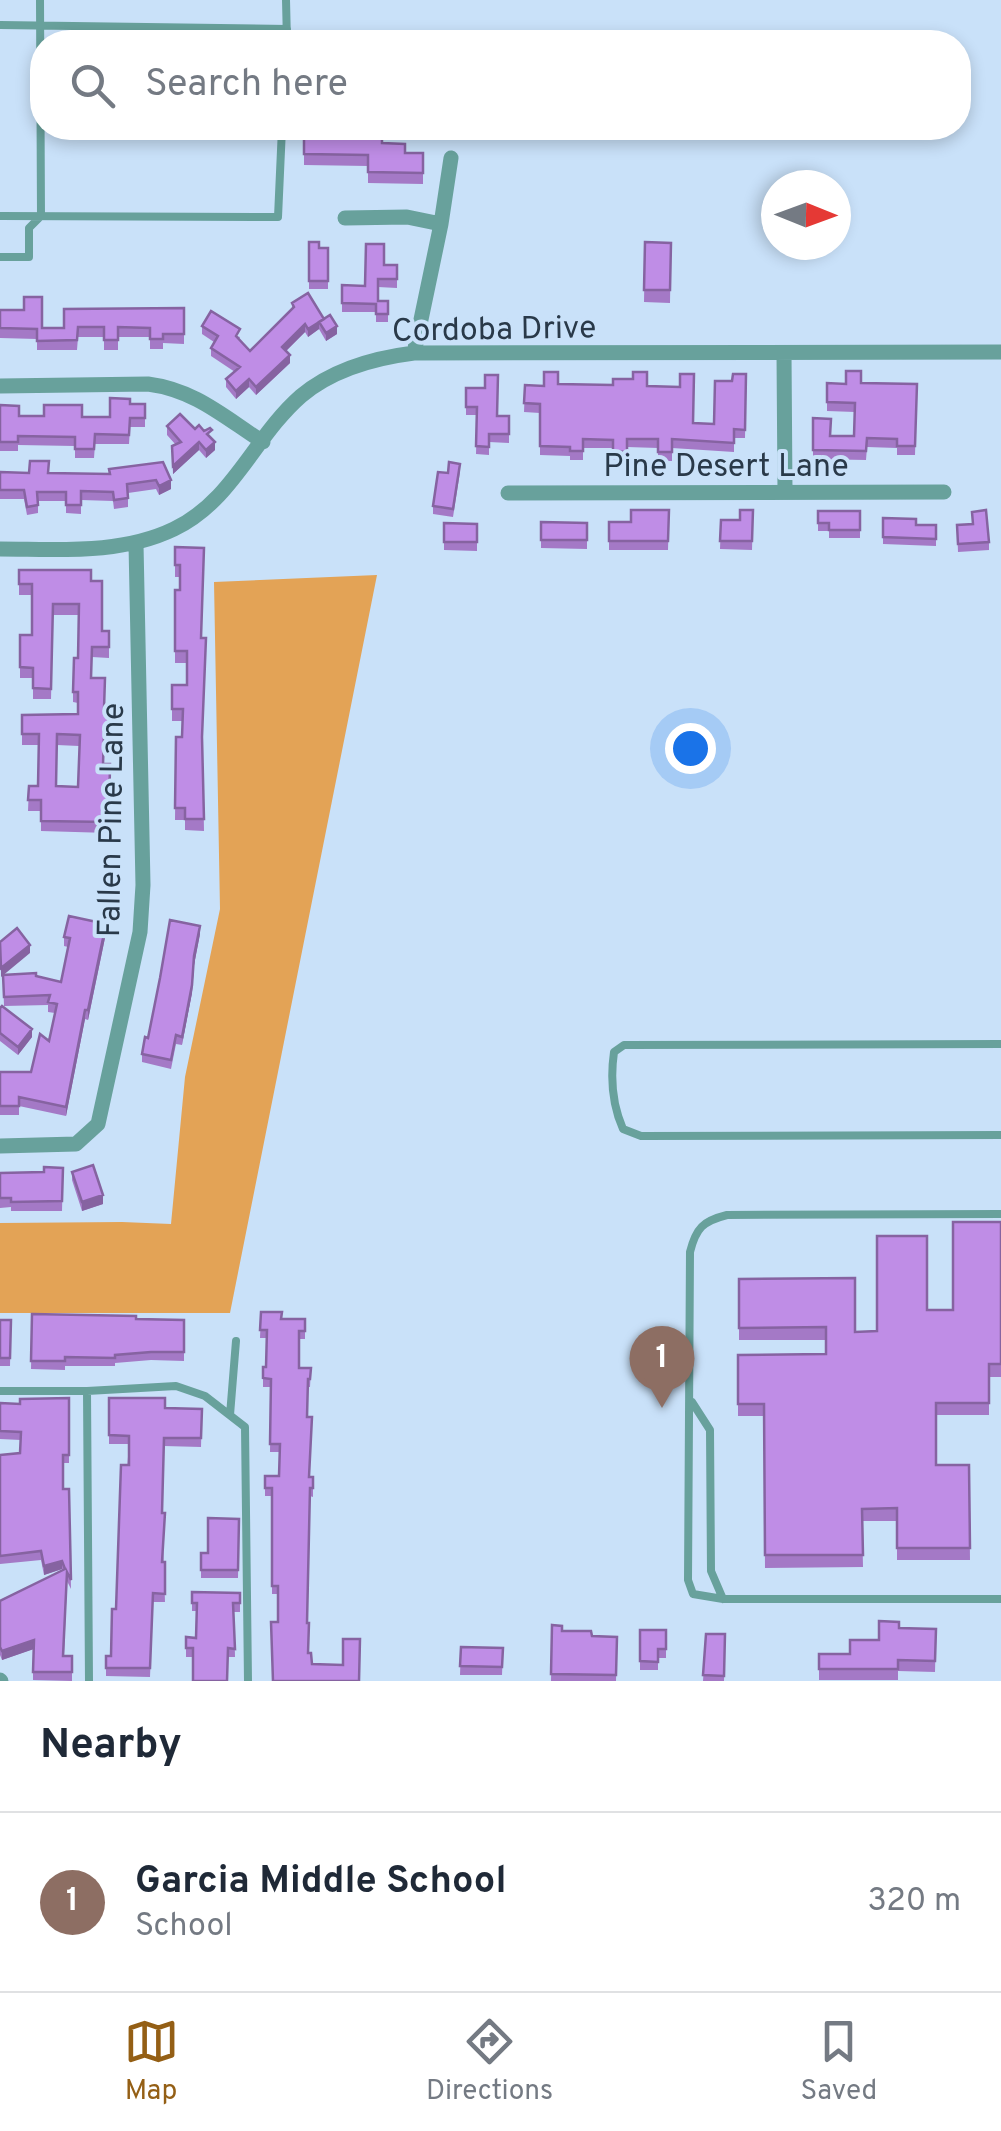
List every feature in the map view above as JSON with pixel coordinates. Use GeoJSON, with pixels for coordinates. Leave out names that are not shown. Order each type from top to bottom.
{"type":"FeatureCollection","features":[{"type":"Feature","properties":{"kind":"street"},"geometry":{"type":"LineString","coordinates":[[414,352],[451,158]]}},
{"type":"Feature","properties":{"kind":"street"},"geometry":{"type":"LineString","coordinates":[[345,218],[407,217],[441,224]]}},
{"type":"Feature","properties":{"kind":"street","name":"Cordoba Drive"},"geometry":{"type":"LineString","coordinates":[[0,549],[136,544],[177,528],[222,493],[302,396],[355,365],[383,357],[414,352],[1001,352]]}},
{"type":"Feature","properties":{"kind":"street"},"geometry":{"type":"LineString","coordinates":[[784,354],[785,492]]}},
{"type":"Feature","properties":{"kind":"street"},"geometry":{"type":"LineString","coordinates":[[0,386],[171,387],[190,394],[263,442]]}},
{"type":"Feature","properties":{"kind":"street","name":"Pine Desert Lane"},"geometry":{"type":"LineString","coordinates":[[508,493],[944,492]]}},
{"type":"Feature","properties":{"kind":"street","name":"Fallen Pine Lane"},"geometry":{"type":"LineString","coordinates":[[0,1146],[76,1144],[98,1124],[140,932],[143,885],[136,544]]}},
{"type":"Feature","properties":{"kind":"lane"},"geometry":{"type":"LineString","coordinates":[[40,0],[40,30]]}},
{"type":"Feature","properties":{"kind":"lane"},"geometry":{"type":"LineString","coordinates":[[0,25],[287,28],[286,0]]}},
{"type":"Feature","properties":{"kind":"lane"},"geometry":{"type":"LineString","coordinates":[[0,257],[30,256],[29,228],[41,216],[41,140]]}},
{"type":"Feature","properties":{"kind":"lane"},"geometry":{"type":"LineString","coordinates":[[0,216],[278,216],[281,140]]}},
{"type":"Feature","properties":{"kind":"lane"},"geometry":{"type":"LineString","coordinates":[[1001,1044],[624,1045],[614,1052],[612,1068],[616,1114],[623,1129],[641,1136],[1001,1135]]}},
{"type":"Feature","properties":{"kind":"lane"},"geometry":{"type":"LineString","coordinates":[[1001,1214],[728,1215],[709,1220],[694,1234],[690,1252],[688,1580],[693,1594],[723,1599],[1001,1599]]}},
{"type":"Feature","properties":{"kind":"lane"},"geometry":{"type":"LineString","coordinates":[[230,1415],[236,1341]]}},
{"type":"Feature","properties":{"kind":"lane"},"geometry":{"type":"LineString","coordinates":[[0,1392],[176,1386],[205,1396],[245,1426],[248,1681]]}},
{"type":"Feature","properties":{"kind":"lane"},"geometry":{"type":"LineString","coordinates":[[88,1390],[89,1681]]}},
{"type":"Feature","properties":{"kind":"lane"},"geometry":{"type":"LineString","coordinates":[[691,1400],[710,1430],[712,1571],[723,1599]]}},
{"type":"Feature","properties":{"kind":"shaded area"},"geometry":{"type":"Polygon","coordinates":[[[377,575],[230,1313],[0,1313],[0,1223],[171,1224],[185,1077],[220,909],[214,582],[377,575]]]}},
{"type":"Feature","properties":{"kind":"building"},"geometry":{"type":"Polygon","coordinates":[[[304,140],[382,140],[405,144],[405,153],[423,153],[423,173],[368,172],[368,155],[304,154],[304,140]]]}},
{"type":"Feature","properties":{"kind":"building"},"geometry":{"type":"Polygon","coordinates":[[[309,242],[319,242],[319,248],[328,248],[328,281],[309,281],[309,242]]]}},
{"type":"Feature","properties":{"kind":"building"},"geometry":{"type":"Polygon","coordinates":[[[645,242],[671,243],[670,290],[644,290],[645,242]]]}},
{"type":"Feature","properties":{"kind":"building"},"geometry":{"type":"Polygon","coordinates":[[[366,244],[384,244],[384,265],[397,265],[397,279],[378,279],[378,301],[388,301],[388,314],[376,314],[376,304],[342,303],[342,285],[365,286],[366,244]]]}},
{"type":"Feature","properties":{"kind":"building"},"geometry":{"type":"Polygon","coordinates":[[[308,293],[324,319],[308,329],[305,324],[282,347],[290,355],[256,387],[249,379],[236,391],[226,379],[240,367],[211,348],[218,336],[202,326],[211,311],[240,329],[236,336],[250,351],[294,307],[292,303],[308,293]]]}},
{"type":"Feature","properties":{"kind":"building"},"geometry":{"type":"Polygon","coordinates":[[[24,297],[42,297],[42,328],[64,328],[64,309],[184,308],[184,334],[163,334],[163,339],[150,339],[150,328],[118,327],[118,340],[104,340],[104,327],[78,327],[77,340],[37,341],[37,329],[0,328],[0,310],[24,310],[24,297]]]}},
{"type":"Feature","properties":{"kind":"building"},"geometry":{"type":"Polygon","coordinates":[[[330,315],[337,326],[326,333],[319,322],[330,315]]]}},
{"type":"Feature","properties":{"kind":"building"},"geometry":{"type":"Polygon","coordinates":[[[846,371],[861,371],[861,383],[917,384],[915,446],[897,446],[897,439],[867,438],[866,451],[813,450],[813,418],[831,419],[830,436],[854,436],[855,403],[827,402],[827,383],[846,384],[846,371]]]}},
{"type":"Feature","properties":{"kind":"building"},"geometry":{"type":"Polygon","coordinates":[[[544,372],[558,372],[558,384],[613,385],[613,379],[633,379],[633,372],[647,372],[647,386],[680,387],[680,374],[694,374],[693,423],[714,424],[715,381],[732,381],[733,374],[746,374],[745,430],[734,429],[734,443],[672,439],[672,452],[658,452],[658,439],[627,439],[627,452],[613,451],[613,440],[583,439],[583,451],[540,446],[540,404],[524,403],[525,385],[544,386],[544,372]]]}},
{"type":"Feature","properties":{"kind":"building"},"geometry":{"type":"Polygon","coordinates":[[[485,375],[498,375],[497,416],[509,416],[509,434],[489,434],[489,447],[476,446],[477,407],[466,407],[466,388],[485,388],[485,375]]]}},
{"type":"Feature","properties":{"kind":"building"},"geometry":{"type":"Polygon","coordinates":[[[110,398],[145,404],[145,418],[130,418],[129,435],[95,434],[94,449],[75,449],[75,437],[18,436],[18,442],[0,442],[0,405],[19,406],[19,416],[44,416],[44,405],[82,405],[82,417],[110,417],[110,398]]]}},
{"type":"Feature","properties":{"kind":"building"},"geometry":{"type":"Polygon","coordinates":[[[180,414],[195,429],[199,425],[204,431],[210,428],[207,434],[215,442],[206,450],[199,442],[173,466],[172,446],[181,442],[167,426],[180,414]]]}},
{"type":"Feature","properties":{"kind":"building"},"geometry":{"type":"Polygon","coordinates":[[[30,461],[49,461],[48,473],[110,474],[109,469],[163,462],[171,480],[159,486],[156,480],[127,484],[128,498],[114,500],[113,492],[81,491],[81,505],[66,505],[66,492],[37,492],[38,505],[27,507],[24,490],[0,490],[0,472],[29,473],[30,461]]]}},
{"type":"Feature","properties":{"kind":"building"},"geometry":{"type":"Polygon","coordinates":[[[449,462],[460,464],[453,509],[433,506],[438,472],[448,473],[449,462]]]}},
{"type":"Feature","properties":{"kind":"building"},"geometry":{"type":"Polygon","coordinates":[[[631,510],[669,510],[668,541],[609,541],[609,522],[631,522],[631,510]]]}},
{"type":"Feature","properties":{"kind":"building"},"geometry":{"type":"Polygon","coordinates":[[[740,510],[753,510],[752,541],[720,541],[721,520],[740,520],[740,510]]]}},
{"type":"Feature","properties":{"kind":"building"},"geometry":{"type":"Polygon","coordinates":[[[986,510],[989,542],[958,544],[957,525],[973,524],[972,512],[986,510]]]}},
{"type":"Feature","properties":{"kind":"building"},"geometry":{"type":"Polygon","coordinates":[[[818,511],[860,511],[860,530],[829,530],[829,523],[818,523],[818,511]]]}},
{"type":"Feature","properties":{"kind":"building"},"geometry":{"type":"Polygon","coordinates":[[[883,518],[916,519],[916,525],[936,525],[936,539],[883,537],[883,518]]]}},
{"type":"Feature","properties":{"kind":"building"},"geometry":{"type":"Polygon","coordinates":[[[541,522],[587,523],[587,540],[541,540],[541,522]]]}},
{"type":"Feature","properties":{"kind":"building"},"geometry":{"type":"Polygon","coordinates":[[[444,523],[477,524],[477,542],[444,542],[444,523]]]}},
{"type":"Feature","properties":{"kind":"building"},"geometry":{"type":"Polygon","coordinates":[[[175,547],[204,548],[204,819],[185,819],[185,808],[175,808],[176,737],[182,737],[183,709],[172,709],[172,685],[187,685],[187,651],[175,651],[175,590],[180,590],[180,565],[175,565],[175,547]]]}},
{"type":"Feature","properties":{"kind":"building"},"geometry":{"type":"Polygon","coordinates":[[[19,570],[91,570],[91,581],[102,581],[102,631],[109,631],[109,647],[92,647],[91,678],[105,678],[108,735],[104,735],[103,764],[110,764],[109,822],[41,821],[41,800],[28,800],[29,786],[38,786],[39,734],[22,734],[22,715],[78,714],[78,692],[73,692],[79,604],[53,604],[51,689],[33,688],[33,668],[20,667],[20,635],[32,635],[32,584],[19,584],[19,570]],[[57,734],[56,786],[78,787],[80,735],[57,734]]]}},
{"type":"Feature","properties":{"kind":"building"},"geometry":{"type":"Polygon","coordinates":[[[69,916],[106,924],[66,1107],[19,1097],[19,1106],[0,1106],[0,1072],[31,1072],[40,1034],[49,1041],[57,1004],[48,1002],[50,995],[4,997],[3,975],[36,973],[61,982],[70,938],[64,937],[69,916]]]}},
{"type":"Feature","properties":{"kind":"building"},"geometry":{"type":"Polygon","coordinates":[[[170,920],[200,926],[182,1037],[176,1035],[171,1060],[142,1054],[170,920]]]}},
{"type":"Feature","properties":{"kind":"building"},"geometry":{"type":"Polygon","coordinates":[[[17,928],[30,945],[1,968],[0,942],[17,928]]]}},
{"type":"Feature","properties":{"kind":"building"},"geometry":{"type":"Polygon","coordinates":[[[2,1006],[32,1029],[18,1047],[0,1033],[2,1006]]]}},
{"type":"Feature","properties":{"kind":"building"},"geometry":{"type":"Polygon","coordinates":[[[93,1165],[103,1195],[82,1202],[72,1172],[93,1165]]]}},
{"type":"Feature","properties":{"kind":"building"},"geometry":{"type":"Polygon","coordinates":[[[44,1167],[63,1168],[62,1201],[11,1202],[11,1198],[0,1198],[0,1173],[44,1172],[44,1167]]]}},
{"type":"Feature","properties":{"kind":"building"},"geometry":{"type":"Polygon","coordinates":[[[953,1222],[1001,1222],[1001,1364],[989,1364],[989,1403],[936,1403],[936,1465],[969,1465],[970,1548],[897,1548],[897,1508],[862,1509],[863,1555],[765,1555],[764,1404],[738,1404],[738,1355],[826,1354],[826,1327],[739,1328],[739,1279],[855,1278],[855,1332],[877,1331],[877,1236],[927,1236],[927,1310],[953,1310],[953,1222]]]}},
{"type":"Feature","properties":{"kind":"building"},"geometry":{"type":"Polygon","coordinates":[[[261,1312],[282,1312],[281,1319],[305,1319],[305,1331],[299,1331],[299,1368],[311,1368],[307,1417],[312,1417],[309,1477],[313,1477],[308,1653],[312,1664],[343,1665],[343,1639],[360,1639],[359,1681],[273,1681],[271,1622],[278,1622],[278,1586],[272,1586],[272,1488],[265,1488],[265,1476],[279,1476],[280,1444],[270,1444],[271,1379],[263,1378],[267,1330],[260,1330],[261,1312]]]}},
{"type":"Feature","properties":{"kind":"building"},"geometry":{"type":"Polygon","coordinates":[[[32,1314],[184,1320],[184,1352],[31,1361],[32,1314]]]}},
{"type":"Feature","properties":{"kind":"building"},"geometry":{"type":"Polygon","coordinates":[[[0,1320],[11,1320],[10,1358],[0,1358],[0,1320]]]}},
{"type":"Feature","properties":{"kind":"building"},"geometry":{"type":"Polygon","coordinates":[[[69,1398],[69,1455],[63,1455],[63,1489],[69,1489],[71,1580],[67,1572],[63,1656],[72,1656],[72,1672],[33,1672],[34,1640],[2,1651],[0,1647],[0,1601],[65,1569],[62,1561],[44,1566],[41,1551],[0,1556],[0,1455],[20,1453],[21,1432],[0,1431],[0,1403],[69,1398]]]}},
{"type":"Feature","properties":{"kind":"building"},"geometry":{"type":"Polygon","coordinates":[[[109,1398],[165,1398],[165,1408],[202,1409],[201,1438],[164,1438],[165,1594],[153,1593],[150,1668],[106,1668],[106,1656],[111,1656],[112,1609],[116,1609],[121,1465],[129,1465],[129,1436],[109,1435],[109,1398]]]}},
{"type":"Feature","properties":{"kind":"building"},"geometry":{"type":"Polygon","coordinates":[[[208,1518],[239,1519],[238,1570],[201,1570],[201,1553],[208,1553],[208,1518]]]}},
{"type":"Feature","properties":{"kind":"building"},"geometry":{"type":"Polygon","coordinates":[[[192,1592],[240,1593],[240,1603],[233,1603],[235,1649],[228,1648],[227,1681],[193,1681],[193,1648],[186,1648],[186,1637],[196,1638],[197,1603],[192,1603],[192,1592]]]}},
{"type":"Feature","properties":{"kind":"building"},"geometry":{"type":"Polygon","coordinates":[[[879,1621],[899,1622],[899,1628],[936,1629],[935,1661],[898,1660],[898,1669],[819,1669],[819,1654],[850,1654],[850,1640],[879,1640],[879,1621]]]}},
{"type":"Feature","properties":{"kind":"building"},"geometry":{"type":"Polygon","coordinates":[[[552,1625],[562,1626],[562,1631],[591,1631],[592,1636],[617,1637],[616,1675],[551,1674],[552,1625]]]}},
{"type":"Feature","properties":{"kind":"building"},"geometry":{"type":"Polygon","coordinates":[[[640,1630],[666,1630],[666,1649],[658,1649],[658,1662],[640,1661],[640,1630]]]}},
{"type":"Feature","properties":{"kind":"building"},"geometry":{"type":"Polygon","coordinates":[[[706,1634],[725,1634],[724,1676],[703,1675],[706,1634]]]}},
{"type":"Feature","properties":{"kind":"building"},"geometry":{"type":"Polygon","coordinates":[[[461,1647],[503,1648],[502,1667],[460,1666],[461,1647]]]}},
{"type":"Feature","properties":{"kind":"place","name":"Garcia Middle School"},"geometry":{"type":"Point","coordinates":[662,1408]}}]}
